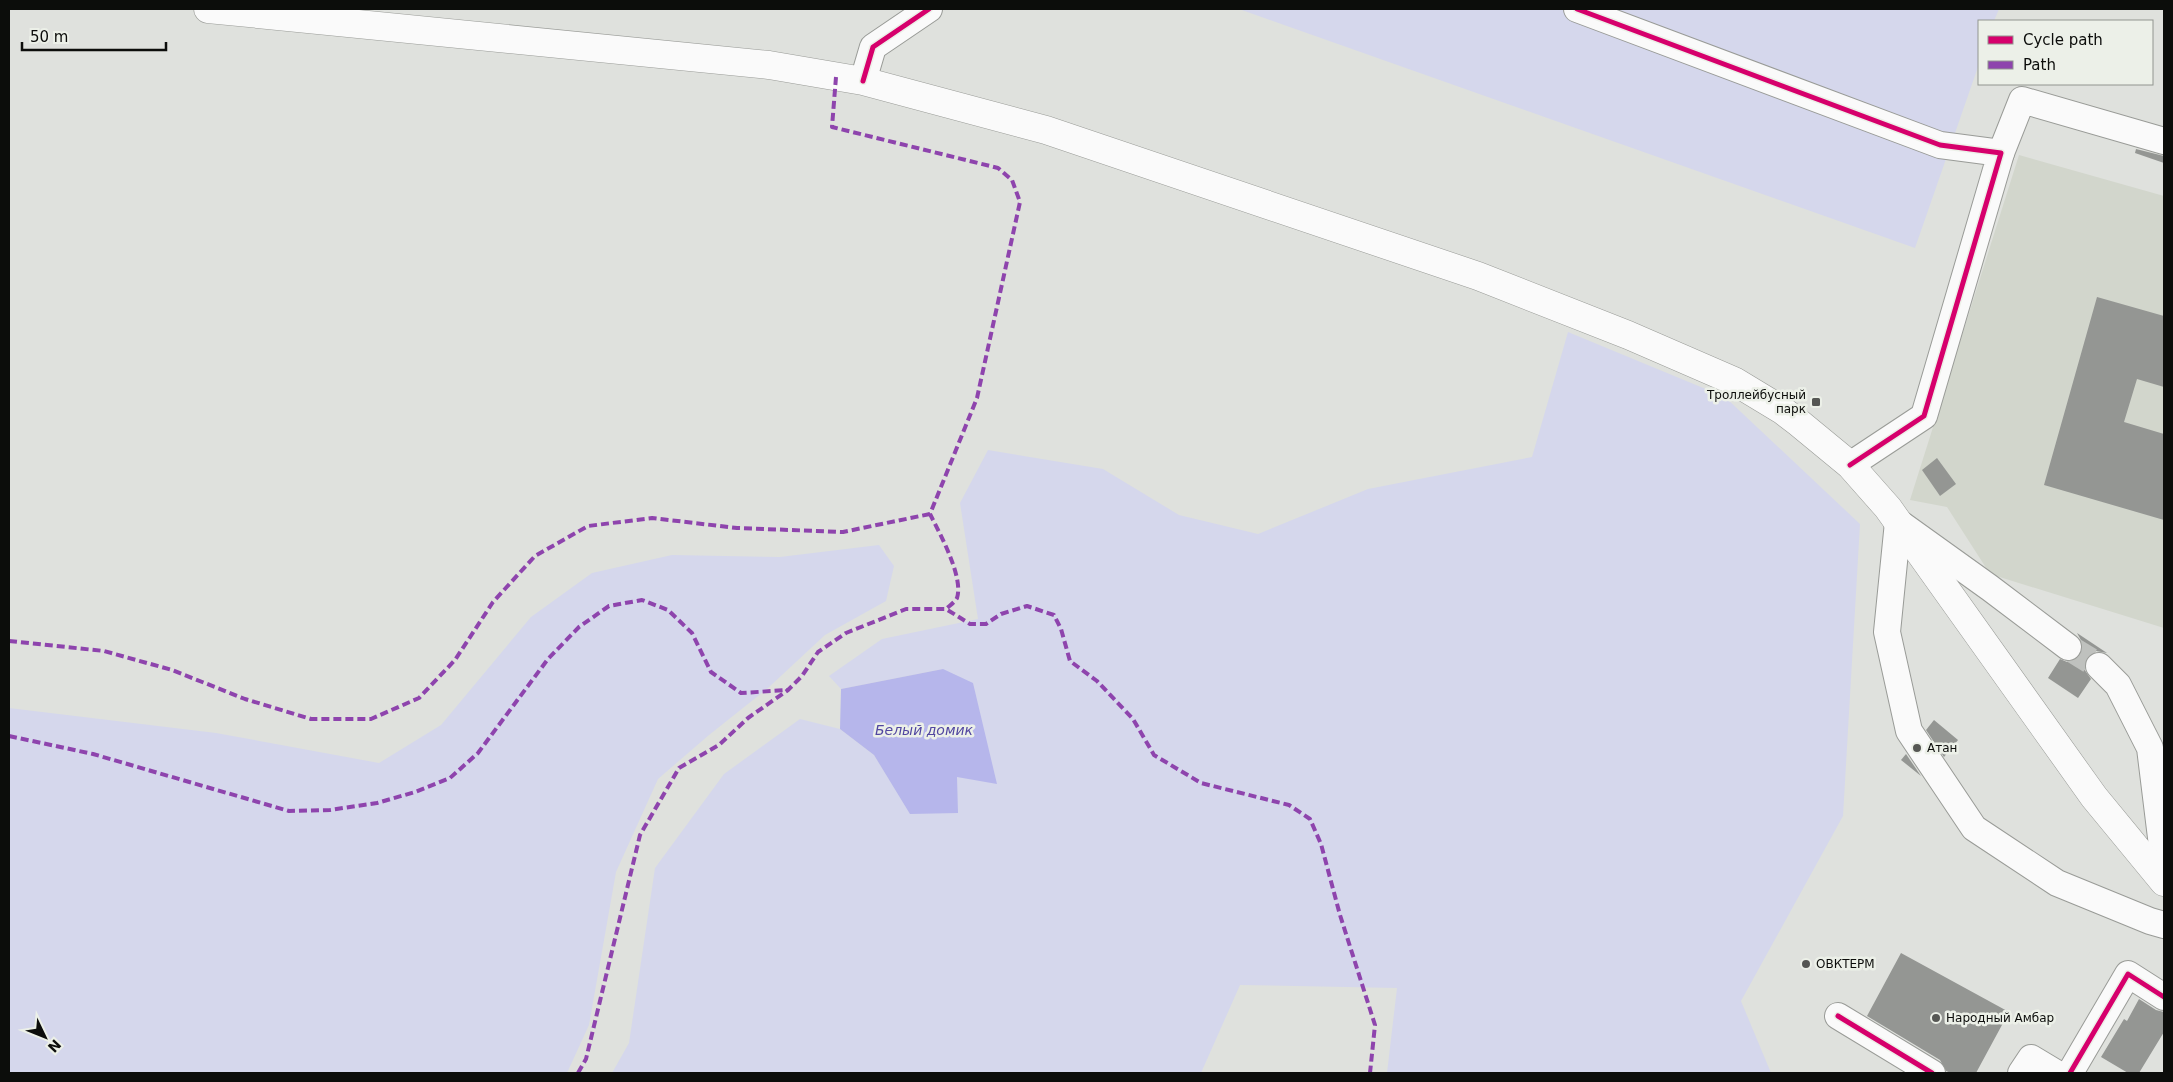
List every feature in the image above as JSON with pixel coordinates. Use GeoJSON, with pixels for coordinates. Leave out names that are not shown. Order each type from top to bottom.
{"type":"FeatureCollection","features":[{"type":"Feature","properties":{"kind":"highway"},"geometry":{"type":"LineString","coordinates":[[208,9],[769,65],[863,81],[1046,130],[1478,276],[1628,335],[1734,381],[1782,410],[1850,465],[1898,522],[2094,797],[2164,882]]}},
{"type":"Feature","properties":{"kind":"street"},"geometry":{"type":"LineString","coordinates":[[863,81],[872,47],[929,9]]}},
{"type":"Feature","properties":{"kind":"street"},"geometry":{"type":"LineString","coordinates":[[1577,9],[1940,144],[2001,152]]}},
{"type":"Feature","properties":{"kind":"street"},"geometry":{"type":"LineString","coordinates":[[1850,465],[1924,416],[2001,152],[2022,100],[2164,141]]}},
{"type":"Feature","properties":{"kind":"street"},"geometry":{"type":"LineString","coordinates":[[2068,647],[1898,522],[1887,632],[1909,731],[1974,828],[2057,882],[2150,921],[2164,925]]}},
{"type":"Feature","properties":{"kind":"street"},"geometry":{"type":"LineString","coordinates":[[2099,666],[2118,685],[2150,748],[2164,862]]}},
{"type":"Feature","properties":{"kind":"street"},"geometry":{"type":"LineString","coordinates":[[2070,1073],[2128,974],[2164,997]]}},
{"type":"Feature","properties":{"kind":"street"},"geometry":{"type":"LineString","coordinates":[[1838,1016],[1932,1073]]}},
{"type":"Feature","properties":{"kind":"street"},"geometry":{"type":"LineString","coordinates":[[2021,1073],[2031,1058],[2056,1073]]}},
{"type":"Feature","properties":{"kind":"shaded area"},"geometry":{"type":"Polygon","coordinates":[[[1239,9],[1999,9],[1994,20],[1978,20],[1978,67],[1915,248],[1239,9]]]}},
{"type":"Feature","properties":{"kind":"shaded area"},"geometry":{"type":"Polygon","coordinates":[[[2019,155],[2164,196],[2164,628],[1990,574],[1947,507],[1910,500],[2019,155]]]}},
{"type":"Feature","properties":{"kind":"shaded area"},"geometry":{"type":"Polygon","coordinates":[[[1568,332],[1725,397],[1860,524],[1843,816],[1741,1001],[1771,1073],[1387,1073],[1397,988],[1240,985],[1201,1073],[612,1073],[629,1043],[655,868],[724,774],[800,719],[840,729],[874,755],[911,814],[943,669],[841,689],[829,676],[882,639],[978,619],[960,503],[988,450],[1103,469],[1179,515],[1258,534],[1368,489],[1532,457],[1568,332]]]}},
{"type":"Feature","properties":{"kind":"shaded area"},"geometry":{"type":"Polygon","coordinates":[[[879,545],[894,566],[886,601],[825,635],[768,688],[658,779],[616,872],[589,1025],[567,1073],[9,1073],[9,708],[216,733],[379,763],[441,725],[531,617],[592,573],[672,555],[780,557],[879,545]]]}},
{"type":"Feature","properties":{"kind":"water","name":"Белый домик"},"geometry":{"type":"Polygon","coordinates":[[[943,669],[973,683],[997,784],[957,777],[958,813],[910,814],[874,755],[840,729],[841,689],[943,669]]]}},
{"type":"Feature","properties":{"kind":"building"},"geometry":{"type":"Polygon","coordinates":[[[2136,149],[2164,156],[2164,163],[2135,153],[2136,149]]]}},
{"type":"Feature","properties":{"kind":"building"},"geometry":{"type":"Polygon","coordinates":[[[2097,297],[2164,316],[2164,387],[2137,379],[2124,422],[2164,434],[2164,520],[2044,485],[2097,297]]]}},
{"type":"Feature","properties":{"kind":"building"},"geometry":{"type":"Polygon","coordinates":[[[1937,458],[1956,484],[1940,496],[1922,470],[1937,458]]]}},
{"type":"Feature","properties":{"kind":"building"},"geometry":{"type":"Polygon","coordinates":[[[2077,633],[2107,653],[2096,651],[2088,656],[2084,669],[2091,679],[2078,698],[2048,678],[2060,659],[2067,662],[2073,661],[2080,656],[2083,648],[2077,633]]]}},
{"type":"Feature","properties":{"kind":"building"},"geometry":{"type":"Polygon","coordinates":[[[1934,720],[1958,740],[1944,757],[1926,730],[1934,720]]]}},
{"type":"Feature","properties":{"kind":"building"},"geometry":{"type":"Polygon","coordinates":[[[1906,754],[1921,776],[1901,760],[1906,754]]]}},
{"type":"Feature","properties":{"kind":"building","name":"Народный Амбар"},"geometry":{"type":"Polygon","coordinates":[[[1901,953],[2009,1012],[1976,1073],[1951,1073],[1946,1071],[1940,1060],[1867,1016],[1901,953]]]}},
{"type":"Feature","properties":{"kind":"building"},"geometry":{"type":"Polygon","coordinates":[[[2139,999],[2156,1010],[2164,1012],[2164,1032],[2139,1073],[2128,1073],[2101,1057],[2124,1019],[2127,1021],[2139,999]]]}},
{"type":"Feature","properties":{"kind":"tunnel"},"geometry":{"type":"LineString","coordinates":[[2068,647],[2099,666]]}},
{"type":"Feature","properties":{"kind":"marked path"},"geometry":{"type":"LineString","coordinates":[[836,77],[832,127],[998,168],[1012,180],[1020,202],[977,398],[930,514],[950,555],[957,579],[957,598],[946,609]]}},
{"type":"Feature","properties":{"kind":"marked path"},"geometry":{"type":"LineString","coordinates":[[9,641],[104,651],[172,670],[245,699],[311,719],[371,719],[419,698],[455,660],[493,602],[535,556],[588,526],[652,518],[737,528],[843,532],[930,514]]}},
{"type":"Feature","properties":{"kind":"marked path"},"geometry":{"type":"LineString","coordinates":[[9,736],[93,754],[289,811],[330,810],[377,803],[415,792],[450,778],[478,753],[548,659],[579,627],[609,606],[642,600],[668,610],[692,633],[711,672],[741,693],[788,690]]}},
{"type":"Feature","properties":{"kind":"marked path"},"geometry":{"type":"LineString","coordinates":[[578,1073],[586,1059],[640,835],[679,768],[719,745],[748,718],[788,690],[802,676],[818,652],[846,633],[906,609],[946,609],[970,624],[986,624],[1001,614],[1027,606],[1054,615],[1061,629],[1070,661],[1097,681],[1133,719],[1154,755],[1201,783],[1289,805],[1310,819],[1321,844],[1340,915],[1375,1025],[1370,1073]]}},
{"type":"Feature","properties":{"kind":"cycle path"},"geometry":{"type":"LineString","coordinates":[[863,81],[873,47],[929,9]]}},
{"type":"Feature","properties":{"kind":"cycle path"},"geometry":{"type":"LineString","coordinates":[[1577,9],[1940,145],[2001,153],[1924,416],[1850,465]]}},
{"type":"Feature","properties":{"kind":"cycle path"},"geometry":{"type":"LineString","coordinates":[[2070,1073],[2128,974],[2164,997]]}},
{"type":"Feature","properties":{"kind":"cycle path"},"geometry":{"type":"LineString","coordinates":[[1838,1016],[1932,1073]]}},
{"type":"Feature","properties":{"kind":"place","name":"Троллейбусный парк"},"geometry":{"type":"Point","coordinates":[1816,402]}},
{"type":"Feature","properties":{"kind":"place","name":"Атан"},"geometry":{"type":"Point","coordinates":[1917,748]}},
{"type":"Feature","properties":{"kind":"place","name":"ОВКТЕРМ"},"geometry":{"type":"Point","coordinates":[1806,964]}},
{"type":"Feature","properties":{"kind":"place","name":"Народный Амбар"},"geometry":{"type":"Point","coordinates":[1936,1018]}}]}
